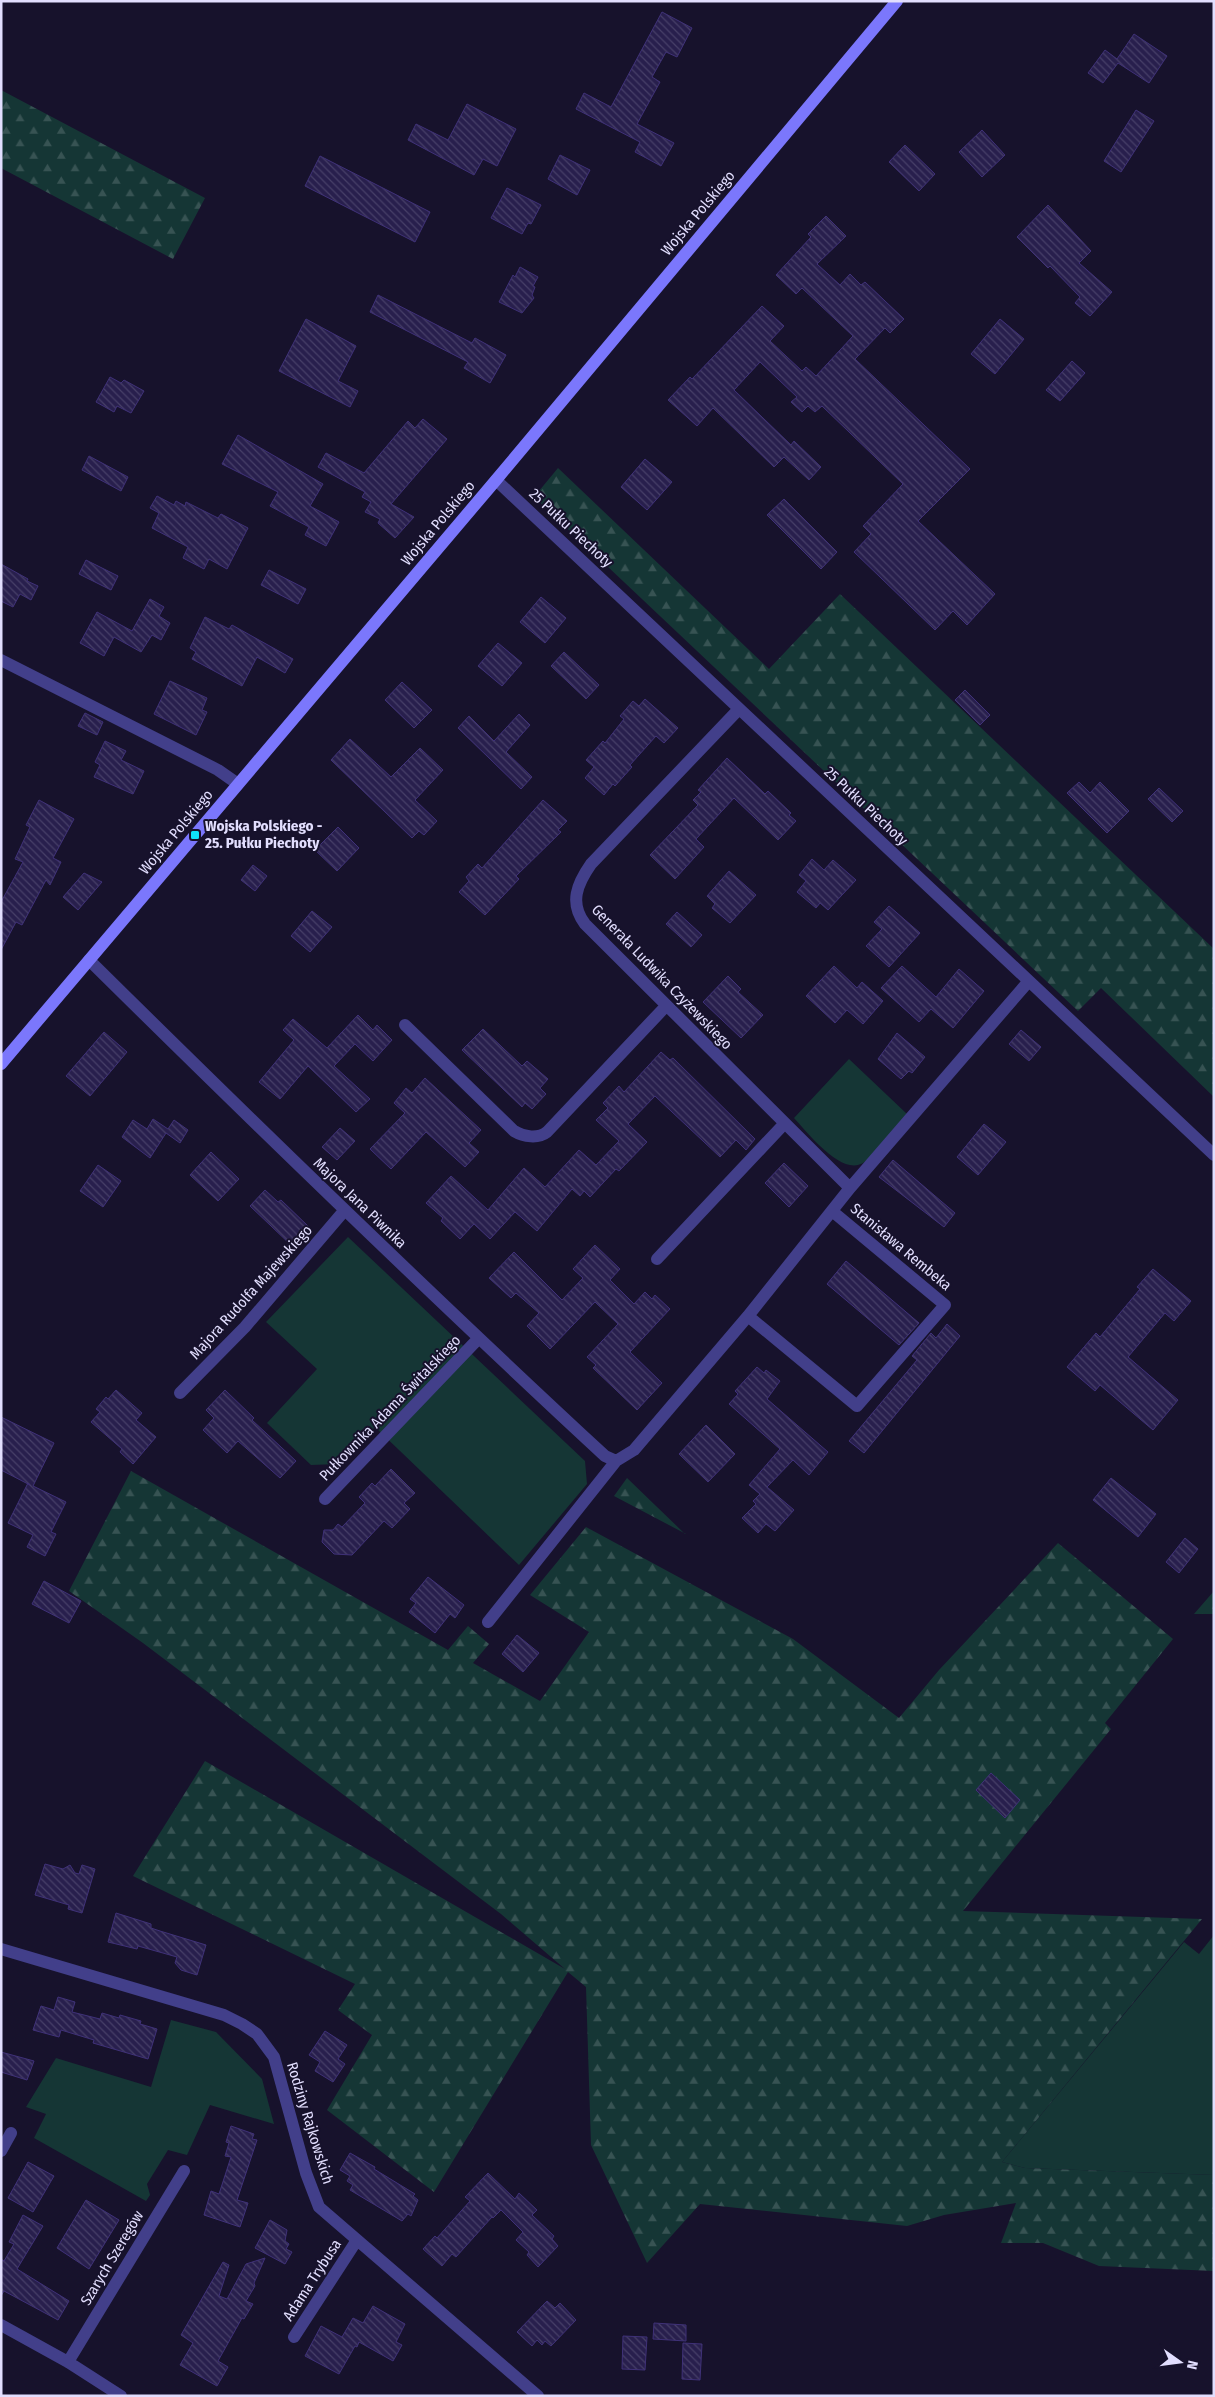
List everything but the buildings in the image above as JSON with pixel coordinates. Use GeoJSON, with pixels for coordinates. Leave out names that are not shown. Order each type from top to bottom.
{"type":"FeatureCollection","features":[{"type":"Feature","properties":{"kind":"main road","name":"Wojska Polskiego"},"geometry":{"type":"LineString","coordinates":[[1,1064],[496,480],[898,1]]}},
{"type":"Feature","properties":{"kind":"street","name":"25 Pułku Piechoty"},"geometry":{"type":"LineString","coordinates":[[496,480],[1214,1155]]}},
{"type":"Feature","properties":{"kind":"street"},"geometry":{"type":"LineString","coordinates":[[1,660],[218,770],[238,784]]}},
{"type":"Feature","properties":{"kind":"street","name":"Generała Ludwika Czyżewskiego"},"geometry":{"type":"LineString","coordinates":[[739,708],[591,864],[581,880],[576,894],[576,909],[585,924],[850,1188]]}},
{"type":"Feature","properties":{"kind":"street","name":"Majora Jana Piwnika"},"geometry":{"type":"LineString","coordinates":[[89,960],[344,1211],[478,1339],[605,1456],[616,1461]]}},
{"type":"Feature","properties":{"kind":"street","name":"Stanisława Rembeka"},"geometry":{"type":"LineString","coordinates":[[488,1622],[616,1461],[634,1450],[748,1316],[850,1188],[1028,982]]}},
{"type":"Feature","properties":{"kind":"street"},"geometry":{"type":"LineString","coordinates":[[404,1025],[514,1131],[523,1135],[536,1136],[548,1132],[666,1006]]}},
{"type":"Feature","properties":{"kind":"street"},"geometry":{"type":"LineString","coordinates":[[657,1259],[785,1123]]}},
{"type":"Feature","properties":{"kind":"street","name":"Majora Rudolfa Majewskiego"},"geometry":{"type":"LineString","coordinates":[[180,1393],[246,1327],[344,1211]]}},
{"type":"Feature","properties":{"kind":"street","name":"Stanisława Rembeka"},"geometry":{"type":"LineString","coordinates":[[748,1316],[857,1406],[945,1305],[832,1211]]}},
{"type":"Feature","properties":{"kind":"street","name":"Pułkownika Adama Świtalskiego"},"geometry":{"type":"LineString","coordinates":[[325,1499],[478,1339]]}},
{"type":"Feature","properties":{"kind":"street","name":"Rodziny Rajkowskich"},"geometry":{"type":"LineString","coordinates":[[1,1949],[224,2015],[257,2034],[274,2057],[306,2173],[319,2207],[538,2396]]}},
{"type":"Feature","properties":{"kind":"street"},"geometry":{"type":"LineString","coordinates":[[1,2151],[11,2133]]}},
{"type":"Feature","properties":{"kind":"street","name":"Szarych Szeregów"},"geometry":{"type":"LineString","coordinates":[[68,2362],[184,2171]]}},
{"type":"Feature","properties":{"kind":"street","name":"Adama Trybusa"},"geometry":{"type":"LineString","coordinates":[[294,2337],[357,2240]]}},
{"type":"Feature","properties":{"kind":"street"},"geometry":{"type":"LineString","coordinates":[[1,2325],[68,2362],[121,2396]]}},
{"type":"Feature","properties":{"kind":"green space"},"geometry":{"type":"Polygon","coordinates":[[[1,90],[205,198],[173,259],[1,168],[1,90]]]}},
{"type":"Feature","properties":{"kind":"green space"},"geometry":{"type":"Polygon","coordinates":[[[558,468],[769,669],[840,594],[1214,949],[1214,1097],[1101,988],[1078,1011],[534,497],[558,468]]]}},
{"type":"Feature","properties":{"kind":"green space"},"geometry":{"type":"Polygon","coordinates":[[[849,1059],[907,1114],[874,1154],[863,1163],[854,1165],[845,1164],[826,1151],[794,1118],[849,1059]]]}},
{"type":"Feature","properties":{"kind":"green space"},"geometry":{"type":"Polygon","coordinates":[[[348,1237],[585,1461],[587,1484],[519,1565],[375,1427],[339,1464],[311,1465],[267,1423],[317,1369],[266,1322],[348,1237]]]}},
{"type":"Feature","properties":{"kind":"green space"},"geometry":{"type":"Polygon","coordinates":[[[131,1471],[448,1650],[468,1626],[489,1644],[473,1663],[540,1701],[589,1632],[530,1595],[586,1527],[793,1639],[899,1718],[939,1670],[1058,1543],[1173,1639],[1105,1723],[1111,1729],[963,1911],[1202,1919],[1002,2162],[1025,2168],[1214,2175],[1214,2271],[1099,2266],[1043,2243],[1001,2243],[1016,2203],[944,2215],[907,2226],[700,2204],[647,2263],[591,2145],[586,1987],[568,1972],[434,2192],[327,2110],[372,2035],[338,2010],[355,1984],[133,1876],[205,1761],[565,1969],[501,1914],[143,1643],[69,1591],[131,1471]]]}},
{"type":"Feature","properties":{"kind":"green space"},"geometry":{"type":"Polygon","coordinates":[[[627,1478],[684,1533],[614,1496],[627,1478]]]}},
{"type":"Feature","properties":{"kind":"green space"},"geometry":{"type":"Polygon","coordinates":[[[1214,1591],[1214,1614],[1194,1614],[1214,1591]]]}},
{"type":"Feature","properties":{"kind":"green space"},"geometry":{"type":"Polygon","coordinates":[[[1214,1935],[1214,2175],[1025,2168],[1002,2162],[1184,1942],[1199,1954],[1214,1935]]]}},
{"type":"Feature","properties":{"kind":"green space"},"geometry":{"type":"Polygon","coordinates":[[[171,2020],[216,2032],[262,2079],[274,2124],[210,2105],[187,2155],[168,2150],[147,2184],[150,2195],[146,2201],[34,2138],[46,2114],[26,2107],[56,2058],[151,2087],[171,2020]]]}},
{"type":"Feature","properties":{"kind":"place","name":"Wojska Polskiego - 25. Pułku Piechoty"},"geometry":{"type":"Point","coordinates":[195,835]}}]}
